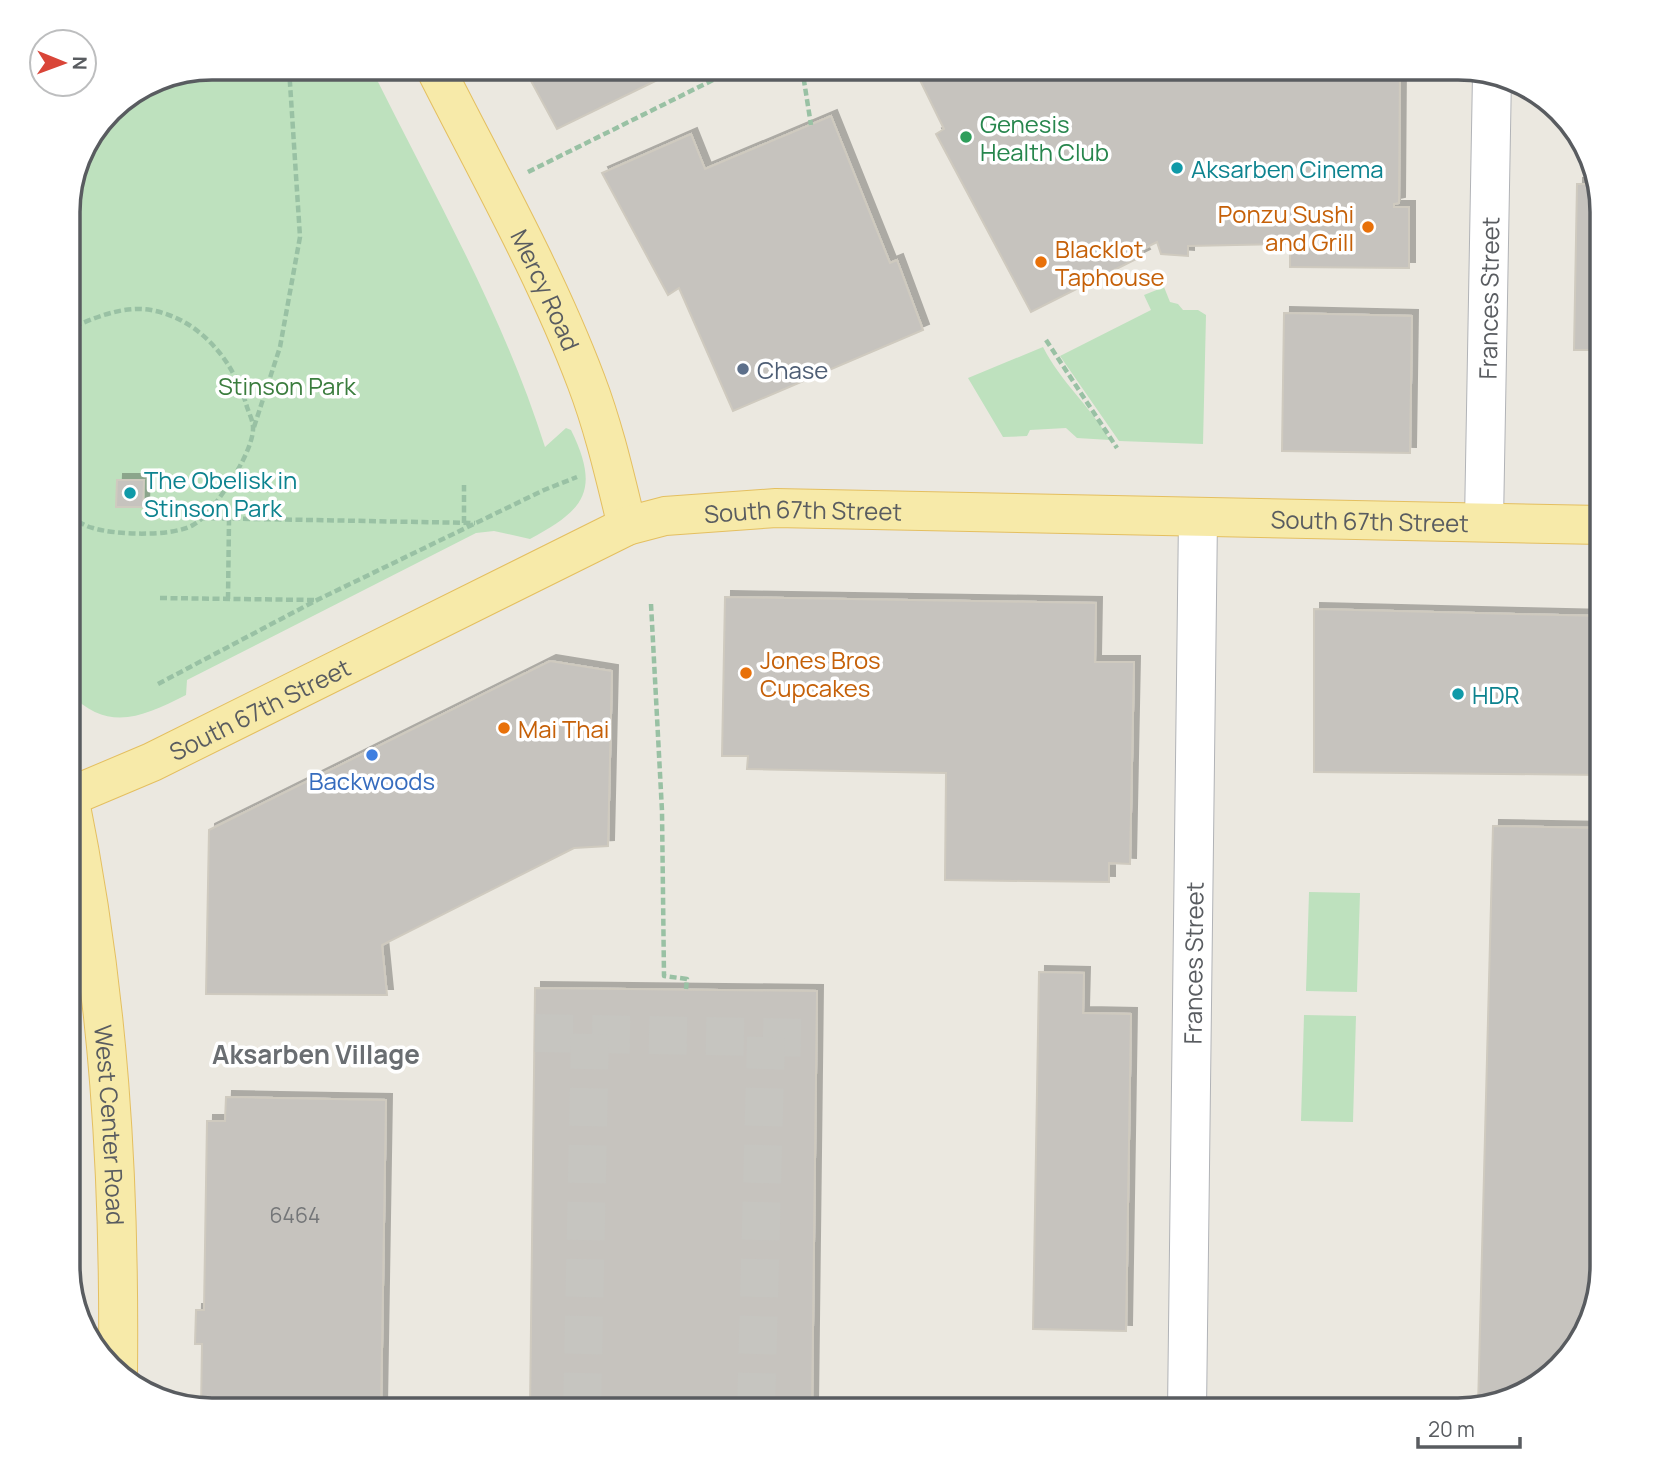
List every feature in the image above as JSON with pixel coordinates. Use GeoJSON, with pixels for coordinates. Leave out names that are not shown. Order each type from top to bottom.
{"type":"FeatureCollection","features":[{"type":"Feature","properties":{"kind":"main road","name":"Mercy Road"},"geometry":{"type":"LineString","coordinates":[[441,81],[558,312],[587,384],[611,459],[627,526]]}},
{"type":"Feature","properties":{"kind":"main road","name":"South 67th Street"},"geometry":{"type":"LineString","coordinates":[[81,791],[152,762],[627,526],[677,514],[776,508],[1589,525]]}},
{"type":"Feature","properties":{"kind":"main road","name":"West Center Road"},"geometry":{"type":"LineString","coordinates":[[81,864],[92,927],[110,1069],[118,1203],[118,1359]]}},
{"type":"Feature","properties":{"kind":"street","name":"Frances Street"},"geometry":{"type":"LineString","coordinates":[[1484,522],[1492,85]]}},
{"type":"Feature","properties":{"kind":"street","name":"Frances Street"},"geometry":{"type":"LineString","coordinates":[[1186,1398],[1198,517]]}},
{"type":"Feature","properties":{"kind":"path"},"geometry":{"type":"LineString","coordinates":[[81,522],[93,528],[122,533],[160,533],[193,525],[219,498],[238,471],[280,347],[300,237],[290,81]]}},
{"type":"Feature","properties":{"kind":"path"},"geometry":{"type":"LineString","coordinates":[[495,187],[718,81]]}},
{"type":"Feature","properties":{"kind":"path"},"geometry":{"type":"LineString","coordinates":[[804,81],[811,125]]}},
{"type":"Feature","properties":{"kind":"path"},"geometry":{"type":"LineString","coordinates":[[81,323],[100,314],[149,309],[180,320],[212,342],[231,367],[243,391],[253,428]]}},
{"type":"Feature","properties":{"kind":"path"},"geometry":{"type":"LineString","coordinates":[[1046,340],[1117,449]]}},
{"type":"Feature","properties":{"kind":"path"},"geometry":{"type":"LineString","coordinates":[[158,684],[464,526],[579,476]]}},
{"type":"Feature","properties":{"kind":"path"},"geometry":{"type":"LineString","coordinates":[[464,485],[464,526]]}},
{"type":"Feature","properties":{"kind":"path"},"geometry":{"type":"LineString","coordinates":[[200,518],[464,526]]}},
{"type":"Feature","properties":{"kind":"path"},"geometry":{"type":"LineString","coordinates":[[228,599],[229,520]]}},
{"type":"Feature","properties":{"kind":"path"},"geometry":{"type":"LineString","coordinates":[[160,598],[315,601]]}},
{"type":"Feature","properties":{"kind":"path"},"geometry":{"type":"LineString","coordinates":[[651,604],[665,877],[662,959],[664,976],[687,979],[687,989]]}},
{"type":"Feature","properties":{"kind":"green space","name":"Stinson Park"},"geometry":{"type":"Polygon","coordinates":[[[204,81],[378,81],[488,302],[509,349],[545,447],[566,428],[571,430],[585,469],[582,496],[575,508],[563,518],[530,539],[494,531],[476,533],[187,680],[186,695],[155,710],[140,715],[112,717],[81,703],[81,204],[85,178],[94,154],[113,125],[125,113],[146,98],[170,87],[204,81]]]}},
{"type":"Feature","properties":{"kind":"green space"},"geometry":{"type":"Polygon","coordinates":[[[1164,287],[1170,302],[1178,304],[1183,310],[1198,310],[1206,315],[1203,444],[1119,441],[1060,356],[1151,310],[1144,295],[1164,287]]]}},
{"type":"Feature","properties":{"kind":"green space"},"geometry":{"type":"Polygon","coordinates":[[[1043,347],[1110,440],[1077,438],[1066,428],[1030,430],[1027,436],[1003,437],[968,378],[1043,347]]]}},
{"type":"Feature","properties":{"kind":"green space"},"geometry":{"type":"Polygon","coordinates":[[[1309,892],[1360,893],[1357,992],[1306,991],[1309,892]]]}},
{"type":"Feature","properties":{"kind":"green space"},"geometry":{"type":"Polygon","coordinates":[[[1304,1015],[1356,1016],[1353,1122],[1301,1121],[1304,1015]]]}},
{"type":"Feature","properties":{"kind":"building","name":"Aksarben Cinema"},"geometry":{"type":"Polygon","coordinates":[[[920,80],[1400,80],[1399,203],[1394,204],[1394,207],[1409,207],[1409,268],[1290,267],[1290,244],[1188,246],[1188,256],[1161,254],[1157,242],[1141,250],[1144,255],[1031,312],[936,134],[944,129],[920,80]]]}},
{"type":"Feature","properties":{"kind":"building"},"geometry":{"type":"Polygon","coordinates":[[[531,81],[656,81],[557,129],[531,81]]]}},
{"type":"Feature","properties":{"kind":"building"},"geometry":{"type":"Polygon","coordinates":[[[831,116],[890,263],[897,260],[923,330],[733,411],[679,288],[668,295],[602,173],[691,134],[705,169],[831,116]]]}},
{"type":"Feature","properties":{"kind":"building"},"geometry":{"type":"Polygon","coordinates":[[[1577,184],[1586,184],[1589,204],[1589,350],[1574,350],[1577,184]]]}},
{"type":"Feature","properties":{"kind":"building"},"geometry":{"type":"Polygon","coordinates":[[[1284,313],[1412,316],[1410,453],[1282,451],[1284,313]]]}},
{"type":"Feature","properties":{"kind":"building","name":"The Obelisk in Stinson Park"},"geometry":{"type":"Polygon","coordinates":[[[117,480],[144,480],[143,507],[116,507],[117,480]]]}},
{"type":"Feature","properties":{"kind":"building"},"geometry":{"type":"Polygon","coordinates":[[[725,597],[1096,603],[1095,662],[1134,662],[1130,864],[1109,863],[1109,882],[945,880],[946,773],[747,769],[748,756],[722,756],[725,597]]]}},
{"type":"Feature","properties":{"kind":"building","name":"HDR"},"geometry":{"type":"Polygon","coordinates":[[[1314,609],[1589,616],[1590,775],[1314,772],[1314,609]]]}},
{"type":"Feature","properties":{"kind":"building"},"geometry":{"type":"Polygon","coordinates":[[[550,661],[612,671],[608,846],[574,848],[382,945],[387,995],[206,994],[209,830],[550,661]]]}},
{"type":"Feature","properties":{"kind":"building"},"geometry":{"type":"Polygon","coordinates":[[[1493,826],[1590,828],[1590,1267],[1587,1292],[1576,1325],[1557,1354],[1545,1366],[1516,1385],[1478,1397],[1493,826]]]}},
{"type":"Feature","properties":{"kind":"building"},"geometry":{"type":"Polygon","coordinates":[[[1039,972],[1084,973],[1083,1013],[1131,1014],[1126,1331],[1033,1329],[1039,972]]]}},
{"type":"Feature","properties":{"kind":"building"},"geometry":{"type":"Polygon","coordinates":[[[535,988],[817,991],[812,1398],[530,1398],[535,988]]]}},
{"type":"Feature","properties":{"kind":"building"},"geometry":{"type":"Polygon","coordinates":[[[226,1097],[386,1100],[381,1398],[201,1397],[202,1344],[195,1344],[196,1310],[204,1310],[207,1121],[225,1121],[226,1097]]]}},
{"type":"Feature","properties":{"kind":"tunnel"},"geometry":{"type":"LineString","coordinates":[[535,1033],[816,1038]]}},
{"type":"Feature","properties":{"kind":"tunnel"},"geometry":{"type":"LineString","coordinates":[[582,1398],[590,1034]]}},
{"type":"Feature","properties":{"kind":"tunnel"},"geometry":{"type":"LineString","coordinates":[[756,1398],[766,1037]]}},
{"type":"Feature","properties":{"kind":"place","name":"Genesis Health Club"},"geometry":{"type":"Point","coordinates":[966,137]}},
{"type":"Feature","properties":{"kind":"place","name":"Aksarben Cinema"},"geometry":{"type":"Point","coordinates":[1177,168]}},
{"type":"Feature","properties":{"kind":"place","name":"Ponzu Sushi and Grill"},"geometry":{"type":"Point","coordinates":[1368,227]}},
{"type":"Feature","properties":{"kind":"place","name":"Blacklot Taphouse"},"geometry":{"type":"Point","coordinates":[1041,262]}},
{"type":"Feature","properties":{"kind":"place","name":"Chase"},"geometry":{"type":"Point","coordinates":[743,369]}},
{"type":"Feature","properties":{"kind":"place","name":"The Obelisk in Stinson Park"},"geometry":{"type":"Point","coordinates":[130,493]}},
{"type":"Feature","properties":{"kind":"place","name":"Jones Bros Cupcakes"},"geometry":{"type":"Point","coordinates":[746,673]}},
{"type":"Feature","properties":{"kind":"place","name":"HDR"},"geometry":{"type":"Point","coordinates":[1458,694]}},
{"type":"Feature","properties":{"kind":"place","name":"Mai Thai"},"geometry":{"type":"Point","coordinates":[504,728]}},
{"type":"Feature","properties":{"kind":"place","name":"Backwoods"},"geometry":{"type":"Point","coordinates":[372,755]}},
{"type":"Feature","properties":{"kind":"district","name":"Aksarben Village"},"geometry":{"type":"Point","coordinates":[316,1054]}}]}
